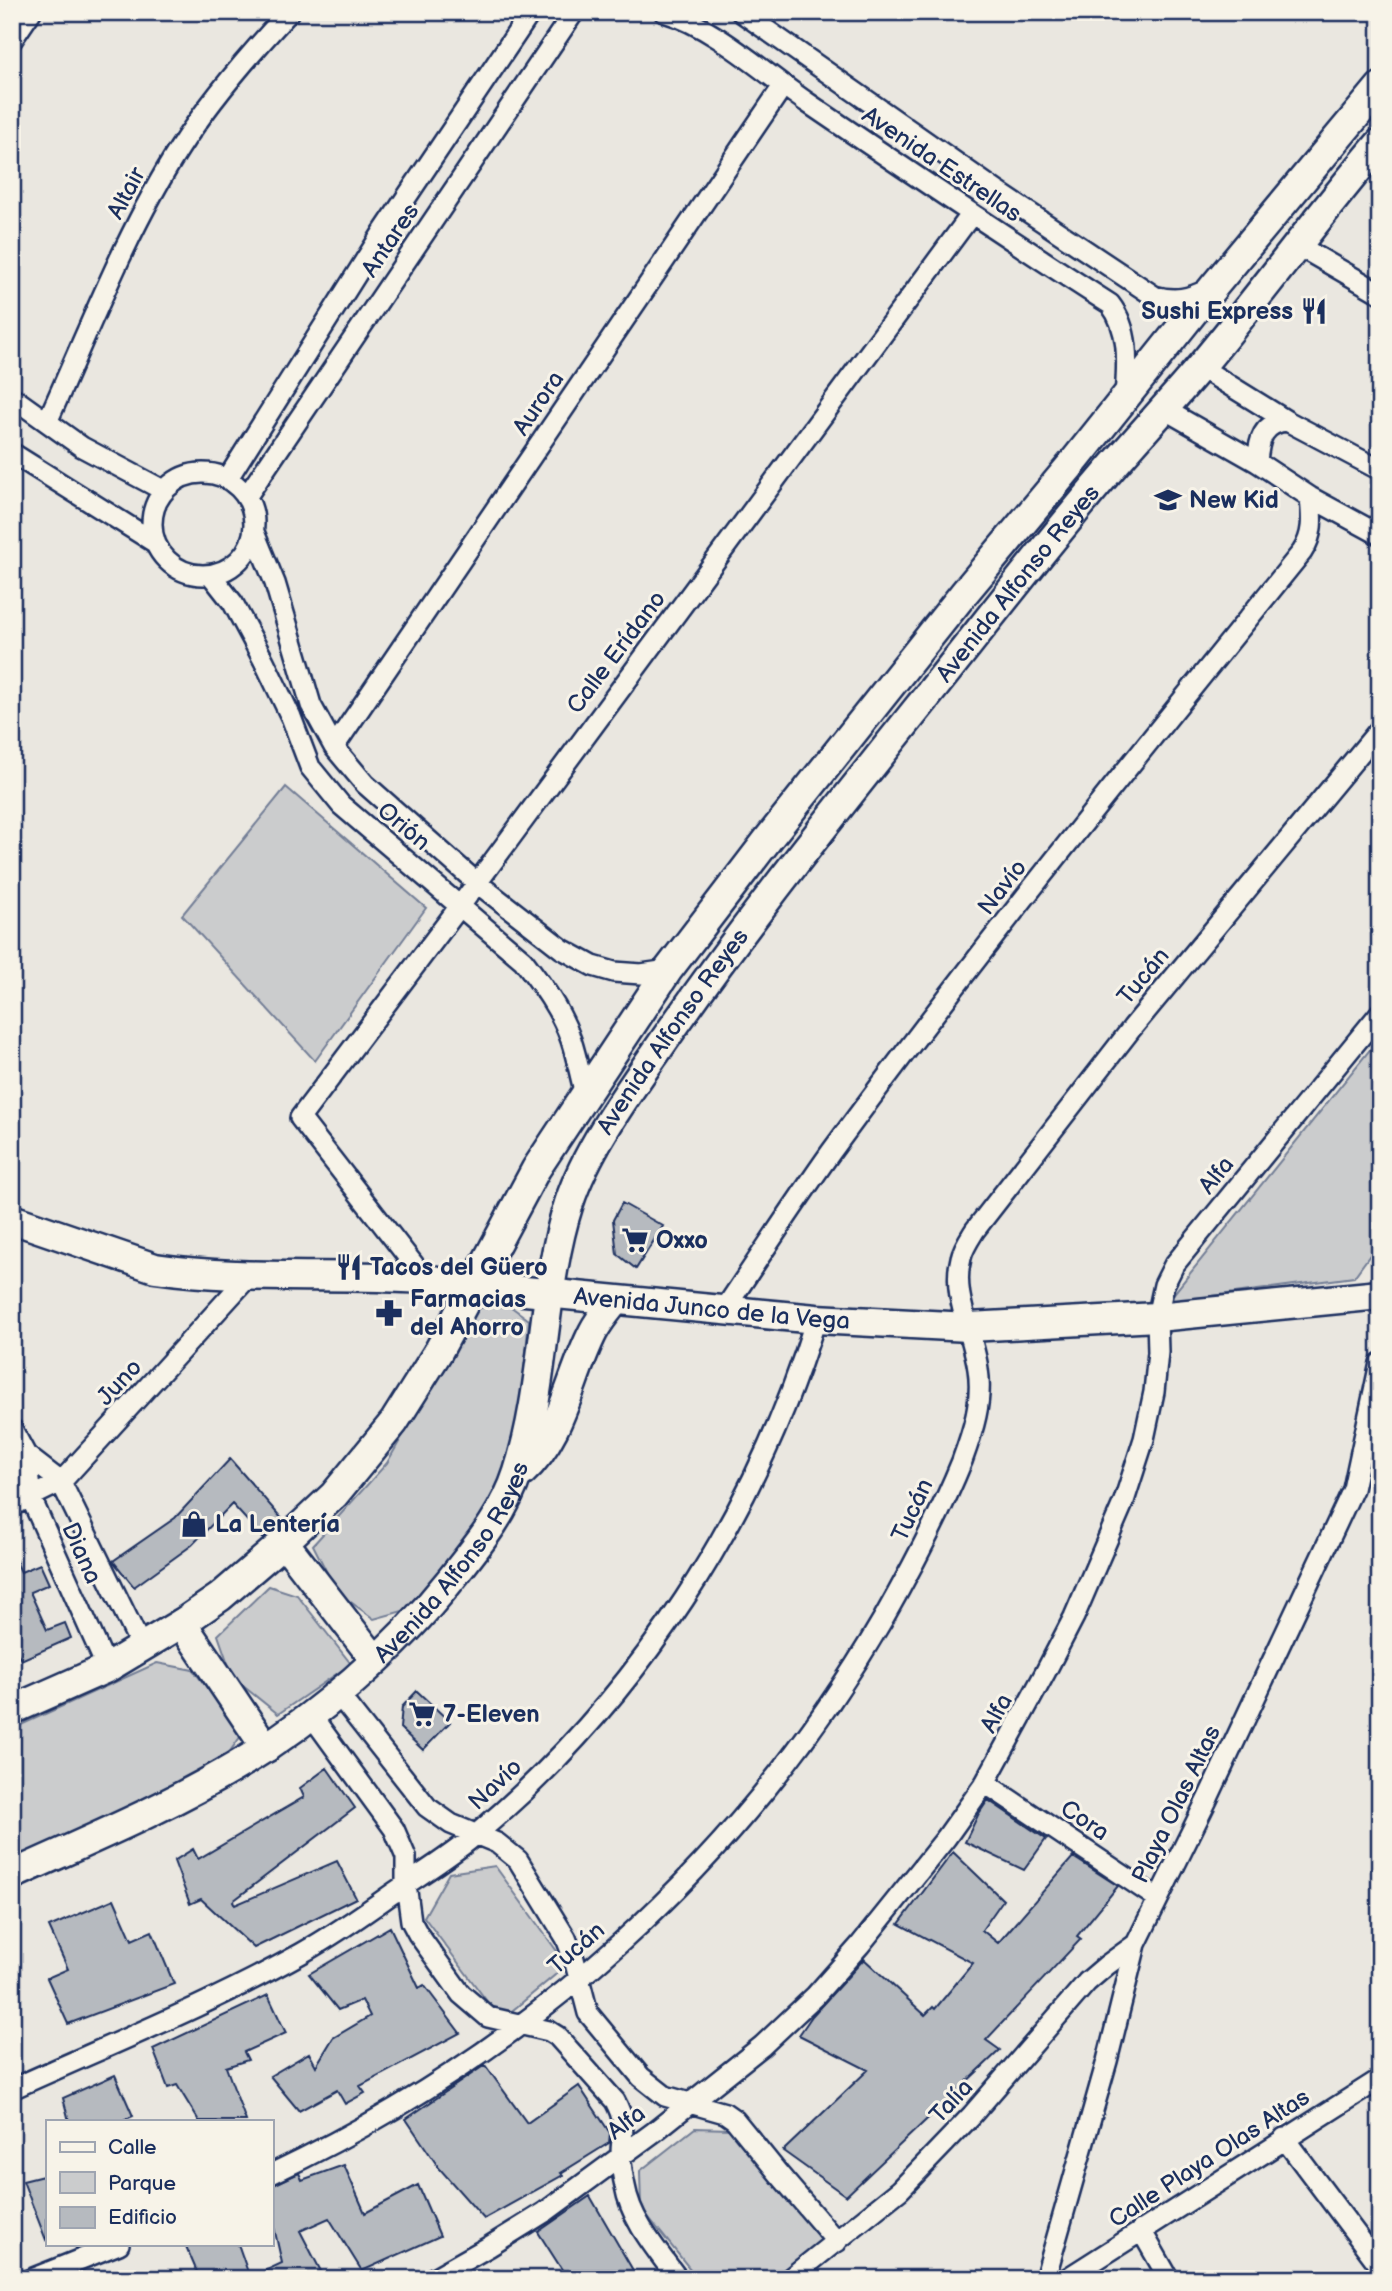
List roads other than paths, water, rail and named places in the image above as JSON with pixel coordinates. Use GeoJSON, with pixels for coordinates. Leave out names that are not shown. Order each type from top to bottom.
{"type":"FeatureCollection","features":[{"type":"Feature","properties":{"kind":"main road","name":"Avenida Alfonso Reyes"},"geometry":{"type":"LineString","coordinates":[[12,1710],[107,1668],[182,1623],[220,1597],[334,1495],[394,1422],[438,1352],[536,1169],[668,970],[957,602],[1380,87]]}},
{"type":"Feature","properties":{"kind":"main road","name":"Avenida Alfonso Reyes"},"geometry":{"type":"LineString","coordinates":[[12,1875],[166,1805],[266,1748],[311,1715],[375,1660],[438,1595],[467,1559],[506,1503],[528,1438],[568,1205],[580,1174],[653,1056],[800,856],[1014,586],[1162,408],[1200,367],[1380,144]]}},
{"type":"Feature","properties":{"kind":"main road","name":"Avenida Junco de la Vega"},"geometry":{"type":"LineString","coordinates":[[12,1219],[155,1268],[249,1276],[425,1279],[615,1301],[816,1319],[969,1327],[1157,1317],[1380,1295]]}},
{"type":"Feature","properties":{"kind":"main road"},"geometry":{"type":"LineString","coordinates":[[517,1476],[545,1446],[557,1424],[592,1333],[615,1301]]}},
{"type":"Feature","properties":{"kind":"main road"},"geometry":{"type":"LineString","coordinates":[[284,1542],[375,1660]]}},
{"type":"Feature","properties":{"kind":"main road"},"geometry":{"type":"LineString","coordinates":[[182,1623],[266,1748]]}},
{"type":"Feature","properties":{"kind":"street"},"geometry":{"type":"LineString","coordinates":[[12,40],[31,12]]}},
{"type":"Feature","properties":{"kind":"street","name":"Altair"},"geometry":{"type":"LineString","coordinates":[[47,422],[142,213],[179,148],[218,94],[289,12]]}},
{"type":"Feature","properties":{"kind":"street","name":"Antares"},"geometry":{"type":"LineString","coordinates":[[228,478],[383,232],[531,12]]}},
{"type":"Feature","properties":{"kind":"street","name":"Antares"},"geometry":{"type":"LineString","coordinates":[[247,496],[574,12]]}},
{"type":"Feature","properties":{"kind":"street","name":"Avenida Estrellas"},"geometry":{"type":"LineString","coordinates":[[664,12],[688,20],[706,30],[971,215],[1110,304],[1123,325],[1126,342],[1125,398]]}},
{"type":"Feature","properties":{"kind":"street","name":"Avenida Estrellas"},"geometry":{"type":"LineString","coordinates":[[741,12],[998,192],[1154,296],[1167,300],[1191,298],[1215,285]]}},
{"type":"Feature","properties":{"kind":"street","name":"Aurora"},"geometry":{"type":"LineString","coordinates":[[334,747],[783,86]]}},
{"type":"Feature","properties":{"kind":"street","name":"Calle Erídano"},"geometry":{"type":"LineString","coordinates":[[425,1279],[300,1118],[971,215]]}},
{"type":"Feature","properties":{"kind":"street"},"geometry":{"type":"LineString","coordinates":[[1297,245],[1380,293]]}},
{"type":"Feature","properties":{"kind":"street"},"geometry":{"type":"LineString","coordinates":[[1200,367],[1287,421],[1380,470]]}},
{"type":"Feature","properties":{"kind":"street"},"geometry":{"type":"LineString","coordinates":[[12,397],[82,447],[163,490]]}},
{"type":"Feature","properties":{"kind":"street"},"geometry":{"type":"LineString","coordinates":[[1162,408],[1257,462],[1310,497],[1380,535]]}},
{"type":"Feature","properties":{"kind":"street"},"geometry":{"type":"LineString","coordinates":[[1257,462],[1261,437],[1277,422],[1287,421]]}},
{"type":"Feature","properties":{"kind":"street"},"geometry":{"type":"LineString","coordinates":[[12,453],[154,542],[167,562],[187,573],[211,575],[231,567],[246,552],[254,532],[254,514],[247,496],[228,478],[205,472],[182,476],[163,490],[151,515],[154,542]]}},
{"type":"Feature","properties":{"kind":"street","name":"Navío"},"geometry":{"type":"LineString","coordinates":[[724,1310],[830,1154],[933,1016],[1098,804],[1302,552],[1310,540],[1310,497]]}},
{"type":"Feature","properties":{"kind":"street","name":"Orión"},"geometry":{"type":"LineString","coordinates":[[254,532],[275,583],[311,705],[334,747],[365,784],[476,882],[562,950],[593,966],[614,972],[641,974],[668,970]]}},
{"type":"Feature","properties":{"kind":"street","name":"Orión"},"geometry":{"type":"LineString","coordinates":[[211,575],[233,603],[264,661],[291,717],[310,767],[341,805],[523,960],[543,985],[571,1040],[585,1094]]}},
{"type":"Feature","properties":{"kind":"street","name":"Tucán"},"geometry":{"type":"LineString","coordinates":[[273,2173],[404,2104],[454,2073],[523,2024],[653,1914],[701,1866],[789,1760],[830,1704],[901,1587],[933,1525],[975,1422],[980,1395],[978,1368],[958,1280],[961,1256],[975,1230],[1132,1028],[1380,729]]}},
{"type":"Feature","properties":{"kind":"street","name":"Alfa"},"geometry":{"type":"LineString","coordinates":[[432,2279],[545,2212],[621,2157],[762,2046],[815,1996],[946,1838],[985,1783],[1074,1617],[1124,1501],[1144,1439],[1154,1392],[1158,1352],[1157,1317],[1164,1285],[1174,1265],[1380,1013]]}},
{"type":"Feature","properties":{"kind":"street","name":"Juno"},"geometry":{"type":"LineString","coordinates":[[12,1506],[61,1482],[249,1276]]}},
{"type":"Feature","properties":{"kind":"street","name":"Navío"},"geometry":{"type":"LineString","coordinates":[[12,2089],[241,1985],[338,1931],[478,1833],[564,1751],[636,1667],[700,1575],[742,1502],[778,1427],[799,1375],[816,1319]]}},
{"type":"Feature","properties":{"kind":"street","name":"Playa Olas Altas"},"geometry":{"type":"LineString","coordinates":[[1045,2279],[1107,2062],[1136,1944],[1208,1798],[1353,1489],[1380,1363]]}},
{"type":"Feature","properties":{"kind":"street","name":"Diana"},"geometry":{"type":"LineString","coordinates":[[12,1429],[26,1455],[31,1498],[107,1668]]}},
{"type":"Feature","properties":{"kind":"street","name":"Diana"},"geometry":{"type":"LineString","coordinates":[[26,1455],[61,1482],[142,1648]]}},
{"type":"Feature","properties":{"kind":"street"},"geometry":{"type":"LineString","coordinates":[[338,1693],[427,1807],[451,1824],[478,1833],[507,1849],[517,1860],[566,1938],[580,1978],[588,2013],[633,2068],[665,2096],[725,2113],[736,2120],[837,2242]]}},
{"type":"Feature","properties":{"kind":"street"},"geometry":{"type":"LineString","coordinates":[[311,1715],[394,1829],[406,1857],[406,1884],[411,1921],[461,1994],[488,2017],[549,2031],[557,2036],[615,2101],[624,2126],[621,2157],[631,2208],[643,2231],[678,2279]]}},
{"type":"Feature","properties":{"kind":"street","name":"Cora"},"geometry":{"type":"LineString","coordinates":[[985,1783],[1157,1898]]}},
{"type":"Feature","properties":{"kind":"street","name":"Talía"},"geometry":{"type":"LineString","coordinates":[[789,2279],[900,2190],[972,2115],[1087,1982],[1136,1944]]}},
{"type":"Feature","properties":{"kind":"street","name":"Calle Playa Olas Altas"},"geometry":{"type":"LineString","coordinates":[[1066,2279],[1284,2138],[1380,2080]]}},
{"type":"Feature","properties":{"kind":"street"},"geometry":{"type":"LineString","coordinates":[[1284,2138],[1380,2266]]}},
{"type":"Feature","properties":{"kind":"street"},"geometry":{"type":"LineString","coordinates":[[1141,2230],[1169,2279]]}},
{"type":"Feature","properties":{"kind":"street"},"geometry":{"type":"LineString","coordinates":[[32,2279],[114,2246]]}},
{"type":"Feature","properties":{"kind":"place","name":"Sushi Express"},"geometry":{"type":"Point","coordinates":[1314,311]}},
{"type":"Feature","properties":{"kind":"place","name":"New Kid"},"geometry":{"type":"Point","coordinates":[1168,500]}},
{"type":"Feature","properties":{"kind":"place","name":"Oxxo"},"geometry":{"type":"Point","coordinates":[635,1240]}},
{"type":"Feature","properties":{"kind":"place","name":"Tacos del Güero"},"geometry":{"type":"Point","coordinates":[349,1267]}},
{"type":"Feature","properties":{"kind":"place","name":"Farmacias del Ahorro"},"geometry":{"type":"Point","coordinates":[389,1313]}},
{"type":"Feature","properties":{"kind":"place","name":"La Lentería"},"geometry":{"type":"Point","coordinates":[194,1524]}},
{"type":"Feature","properties":{"kind":"place","name":"7-Eleven"},"geometry":{"type":"Point","coordinates":[422,1714]}}]}
